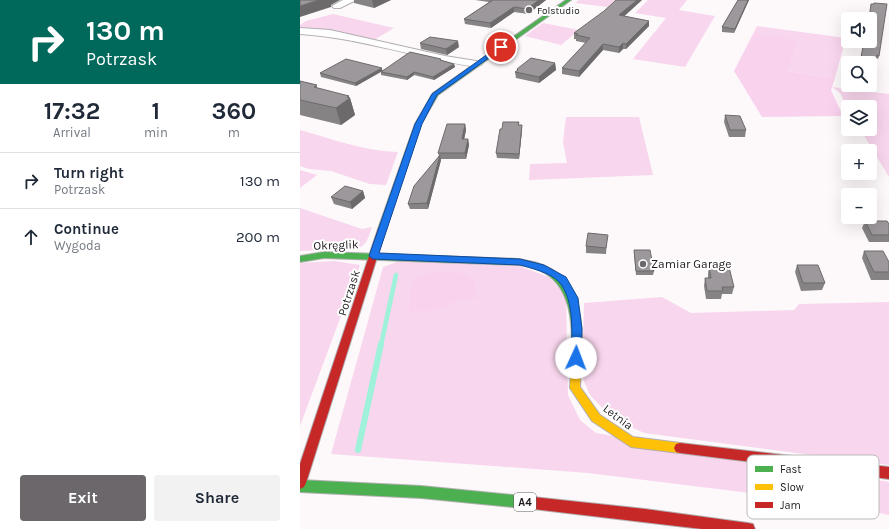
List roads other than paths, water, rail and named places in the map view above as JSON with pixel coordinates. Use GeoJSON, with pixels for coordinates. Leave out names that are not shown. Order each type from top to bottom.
{"type":"FeatureCollection","features":[{"type":"Feature","properties":{"kind":"main road","name":"Potrzask"},"geometry":{"type":"LineString","coordinates":[[300,483],[396,187],[422,118],[435,94],[569,0]]}},
{"type":"Feature","properties":{"kind":"main road","name":"Okręglik"},"geometry":{"type":"LineString","coordinates":[[300,259],[324,255],[373,256]]}},
{"type":"Feature","properties":{"kind":"main road","name":"Letnia"},"geometry":{"type":"LineString","coordinates":[[373,256],[520,262],[541,267],[562,280],[573,298],[577,329],[575,388],[596,418],[631,442],[747,456]]}},
{"type":"Feature","properties":{"kind":"main road","name":"Letnia"},"geometry":{"type":"LineString","coordinates":[[879,472],[889,473]]}},
{"type":"Feature","properties":{"kind":"main road","name":"A4"},"geometry":{"type":"LineString","coordinates":[[300,486],[422,493],[505,500],[600,510],[748,529]]}},
{"type":"Feature","properties":{"kind":"street"},"geometry":{"type":"LineString","coordinates":[[337,6],[351,0]]}},
{"type":"Feature","properties":{"kind":"street"},"geometry":{"type":"LineString","coordinates":[[300,31],[330,33],[445,59],[476,64]]}},
{"type":"Feature","properties":{"kind":"waterway"},"geometry":{"type":"LineString","coordinates":[[381,345],[396,275]]}},
{"type":"Feature","properties":{"kind":"waterway"},"geometry":{"type":"LineString","coordinates":[[358,450],[381,344]]}},
{"type":"Feature","properties":{"kind":"place","name":"Folstudio"},"geometry":{"type":"Point","coordinates":[529,10]}},
{"type":"Feature","properties":{"kind":"place","name":"Zamiar Garage"},"geometry":{"type":"Point","coordinates":[643,264]}}]}
